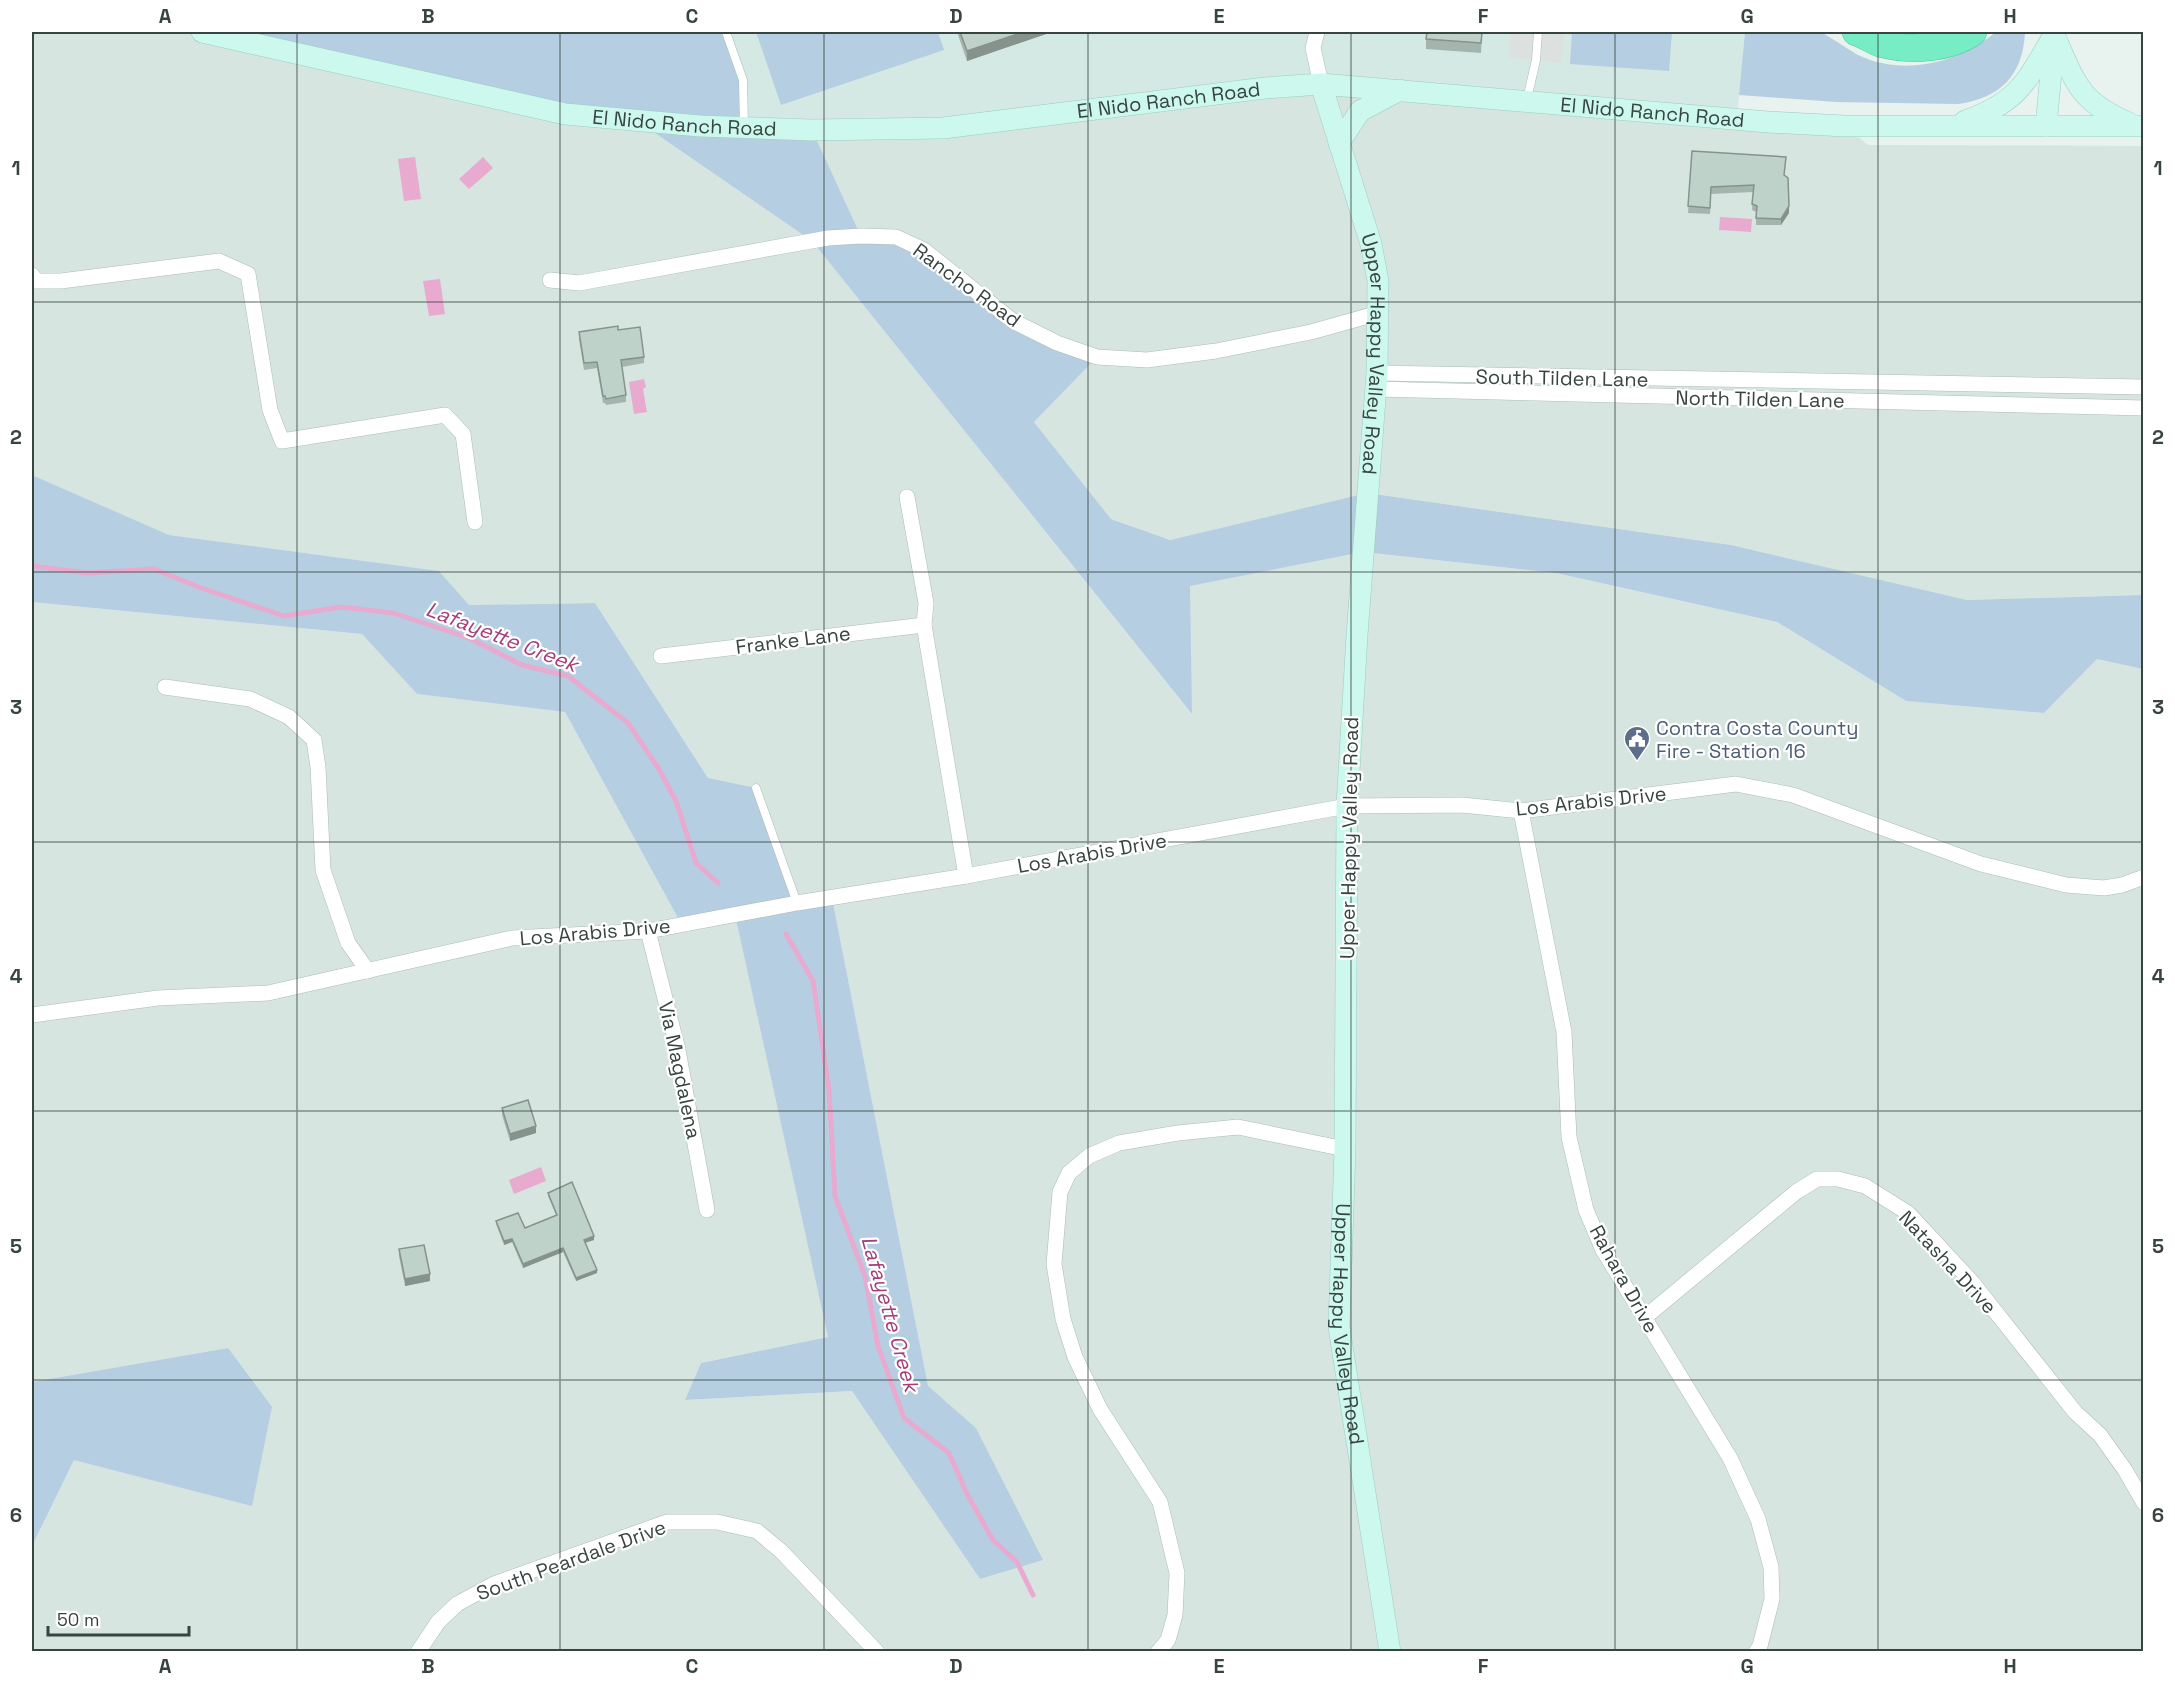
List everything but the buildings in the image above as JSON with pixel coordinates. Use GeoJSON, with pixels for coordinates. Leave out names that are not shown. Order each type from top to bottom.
{"type":"FeatureCollection","features":[{"type":"Feature","properties":{"kind":"highway"},"geometry":{"type":"LineString","coordinates":[[1856,32],[1881,44],[1909,48],[1944,45],[1973,32]]}},
{"type":"Feature","properties":{"kind":"street","name":"El Nido Ranch Road"},"geometry":{"type":"LineString","coordinates":[[202,32],[565,114],[700,126],[812,130],[943,128],[1265,87],[1321,84],[1767,122],[1845,126],[2140,126]]}},
{"type":"Feature","properties":{"kind":"street","name":"Upper Happy Valley Road"},"geometry":{"type":"LineString","coordinates":[[1317,32],[1313,48],[1321,84],[1371,244],[1378,281],[1376,381],[1347,806],[1345,1149],[1339,1327],[1390,1652]]}},
{"type":"Feature","properties":{"kind":"street"},"geometry":{"type":"LineString","coordinates":[[1953,126],[1985,114],[2010,99],[2026,81],[2055,33]]}},
{"type":"Feature","properties":{"kind":"street"},"geometry":{"type":"LineString","coordinates":[[2046,126],[2055,33]]}},
{"type":"Feature","properties":{"kind":"street"},"geometry":{"type":"LineString","coordinates":[[2055,33],[2083,94],[2106,112],[2140,126]]}},
{"type":"Feature","properties":{"kind":"street"},"geometry":{"type":"LineString","coordinates":[[1339,143],[1360,111],[1400,90]]}},
{"type":"Feature","properties":{"kind":"street","name":"Rancho Road"},"geometry":{"type":"LineString","coordinates":[[550,280],[579,283],[828,238],[896,237],[924,250],[1013,321],[1057,343],[1097,357],[1147,360],[1216,351],[1311,332],[1379,313]]}},
{"type":"Feature","properties":{"kind":"street"},"geometry":{"type":"LineString","coordinates":[[32,275],[36,281],[61,281],[219,261],[248,274],[270,410],[282,441],[446,415],[463,434],[475,522]]}},
{"type":"Feature","properties":{"kind":"street","name":"South Tilden Lane"},"geometry":{"type":"LineString","coordinates":[[1376,381],[2144,387]]}},
{"type":"Feature","properties":{"kind":"street","name":"North Tilden Lane"},"geometry":{"type":"LineString","coordinates":[[1376,381],[2144,408]]}},
{"type":"Feature","properties":{"kind":"street"},"geometry":{"type":"LineString","coordinates":[[907,497],[926,603],[924,625],[966,876]]}},
{"type":"Feature","properties":{"kind":"street","name":"Franke Lane"},"geometry":{"type":"LineString","coordinates":[[661,656],[924,625]]}},
{"type":"Feature","properties":{"kind":"street"},"geometry":{"type":"LineString","coordinates":[[165,687],[250,699],[289,717],[314,740],[318,767],[323,870],[348,943],[368,971]]}},
{"type":"Feature","properties":{"kind":"street","name":"Los Arabis Drive"},"geometry":{"type":"LineString","coordinates":[[32,1015],[158,999],[268,993],[512,938],[648,931],[797,903],[966,876],[1347,806],[1462,805],[1521,811],[1736,784],[1792,795],[1981,864],[2066,885],[2103,888],[2122,885],[2144,877]]}},
{"type":"Feature","properties":{"kind":"street","name":"Rahara Drive"},"geometry":{"type":"LineString","coordinates":[[1521,811],[1564,1032],[1569,1137],[1586,1209],[1604,1250],[1730,1458],[1758,1519],[1771,1567],[1772,1599],[1760,1646],[1756,1652]]}},
{"type":"Feature","properties":{"kind":"street","name":"Via Magdalena"},"geometry":{"type":"LineString","coordinates":[[648,931],[678,1050],[707,1210]]}},
{"type":"Feature","properties":{"kind":"street"},"geometry":{"type":"LineString","coordinates":[[1158,1652],[1168,1640],[1175,1615],[1177,1573],[1160,1502],[1100,1409],[1072,1347],[1063,1319],[1054,1264],[1060,1192],[1069,1173],[1089,1156],[1119,1143],[1178,1133],[1238,1127],[1345,1149]]}},
{"type":"Feature","properties":{"kind":"street","name":"Natasha Drive"},"geometry":{"type":"LineString","coordinates":[[1644,1318],[1796,1192],[1817,1179],[1838,1179],[1865,1186],[1908,1213],[1972,1282],[2074,1412],[2100,1436],[2126,1470],[2144,1503]]}},
{"type":"Feature","properties":{"kind":"street","name":"South Peardale Drive"},"geometry":{"type":"LineString","coordinates":[[418,1652],[438,1622],[457,1604],[494,1584],[667,1522],[717,1522],[757,1531],[781,1551],[878,1652]]}},
{"type":"Feature","properties":{"kind":"lane"},"geometry":{"type":"LineString","coordinates":[[726,32],[743,80],[744,128]]}},
{"type":"Feature","properties":{"kind":"lane"},"geometry":{"type":"LineString","coordinates":[[1527,100],[1536,60],[1538,32]]}},
{"type":"Feature","properties":{"kind":"lane"},"geometry":{"type":"LineString","coordinates":[[756,788],[797,903]]}},
{"type":"Feature","properties":{"kind":"shaded area"},"geometry":{"type":"Polygon","coordinates":[[[1793,30],[1819,32],[1858,55],[1876,62],[1912,66],[1948,59],[1981,43],[1996,32],[2025,32],[2020,61],[2007,82],[1986,96],[1958,104],[1836,102],[1739,95],[1745,32],[1793,30]]]}},
{"type":"Feature","properties":{"kind":"shaded area"},"geometry":{"type":"Polygon","coordinates":[[[32,32],[202,32],[636,120],[812,241],[1191,713],[1189,586],[1363,552],[1556,573],[1777,622],[1906,701],[2044,713],[2097,659],[2143,669],[2143,1651],[32,1651],[32,1546],[74,1460],[228,1348],[32,1382],[32,602],[362,634],[417,694],[565,712],[682,924],[735,915],[828,1337],[701,1363],[685,1400],[852,1391],[980,1579],[1042,1560],[976,1428],[928,1387],[832,898],[797,903],[708,778],[595,603],[468,605],[439,571],[169,535],[32,475],[32,32]]]}},
{"type":"Feature","properties":{"kind":"shaded area"},"geometry":{"type":"Polygon","coordinates":[[[202,32],[1745,32],[1737,119],[1321,84],[812,130],[202,32]]]}},
{"type":"Feature","properties":{"kind":"shaded area"},"geometry":{"type":"Polygon","coordinates":[[[202,32],[726,32],[743,80],[745,127],[812,130],[861,236],[896,237],[1013,321],[1097,357],[1034,422],[1111,519],[1170,540],[1367,493],[1731,545],[1967,600],[2143,595],[2143,669],[2097,659],[2044,713],[1906,701],[1777,622],[1556,573],[1363,552],[1190,586],[1192,714],[812,241],[636,120],[202,32]]]}},
{"type":"Feature","properties":{"kind":"shaded area"},"geometry":{"type":"Polygon","coordinates":[[[756,32],[938,32],[944,50],[781,105],[756,32]]]}},
{"type":"Feature","properties":{"kind":"shaded area"},"geometry":{"type":"Polygon","coordinates":[[[1511,32],[1565,32],[1561,63],[1508,57],[1511,32]]]}},
{"type":"Feature","properties":{"kind":"shaded area"},"geometry":{"type":"Polygon","coordinates":[[[1572,32],[1672,32],[1669,71],[1570,64],[1572,32]]]}},
{"type":"Feature","properties":{"kind":"shaded area"},"geometry":{"type":"Polygon","coordinates":[[[1265,88],[1845,126],[1868,145],[2143,146],[2143,595],[1967,600],[1731,545],[1367,493],[1170,540],[1111,519],[1034,422],[1096,357],[861,236],[812,130],[1265,88]]]}},
{"type":"Feature","properties":{"kind":"shaded area"},"geometry":{"type":"Polygon","coordinates":[[[415,157],[421,199],[404,201],[398,159],[415,157]]]}},
{"type":"Feature","properties":{"kind":"shaded area"},"geometry":{"type":"Polygon","coordinates":[[[483,157],[493,168],[469,189],[459,179],[483,157]]]}},
{"type":"Feature","properties":{"kind":"shaded area"},"geometry":{"type":"Polygon","coordinates":[[[1720,217],[1752,219],[1751,232],[1719,230],[1720,217]]]}},
{"type":"Feature","properties":{"kind":"shaded area"},"geometry":{"type":"Polygon","coordinates":[[[440,279],[445,314],[429,316],[423,281],[440,279]]]}},
{"type":"Feature","properties":{"kind":"shaded area"},"geometry":{"type":"Polygon","coordinates":[[[644,379],[646,387],[643,389],[647,412],[634,414],[629,382],[644,379]]]}},
{"type":"Feature","properties":{"kind":"shaded area"},"geometry":{"type":"Polygon","coordinates":[[[32,475],[169,535],[439,571],[469,605],[595,603],[708,778],[756,788],[797,903],[832,898],[928,1386],[976,1428],[1043,1560],[980,1579],[852,1391],[685,1400],[701,1363],[828,1337],[735,915],[682,925],[565,712],[417,694],[362,634],[32,602],[32,475]]]}},
{"type":"Feature","properties":{"kind":"shaded area"},"geometry":{"type":"Polygon","coordinates":[[[541,1167],[546,1181],[514,1194],[509,1180],[541,1167]]]}},
{"type":"Feature","properties":{"kind":"shaded area"},"geometry":{"type":"Polygon","coordinates":[[[228,1348],[272,1407],[252,1506],[74,1460],[32,1546],[32,1382],[228,1348]]]}},
{"type":"Feature","properties":{"kind":"waterway","name":"Lafayette Creek"},"geometry":{"type":"LineString","coordinates":[[32,566],[88,573],[154,569],[201,588],[284,616],[341,607],[393,613],[469,638],[522,665],[568,676],[628,723],[659,769],[676,801],[696,863],[718,883]]}},
{"type":"Feature","properties":{"kind":"waterway","name":"Lafayette Creek"},"geometry":{"type":"LineString","coordinates":[[786,934],[813,981],[829,1090],[835,1196],[865,1276],[878,1346],[904,1418],[949,1453],[967,1494],[993,1540],[1017,1562],[1033,1595]]}},
{"type":"Feature","properties":{"kind":"place","name":"Contra Costa County Fire - Station 16"},"geometry":{"type":"Point","coordinates":[1637,762]}}]}
